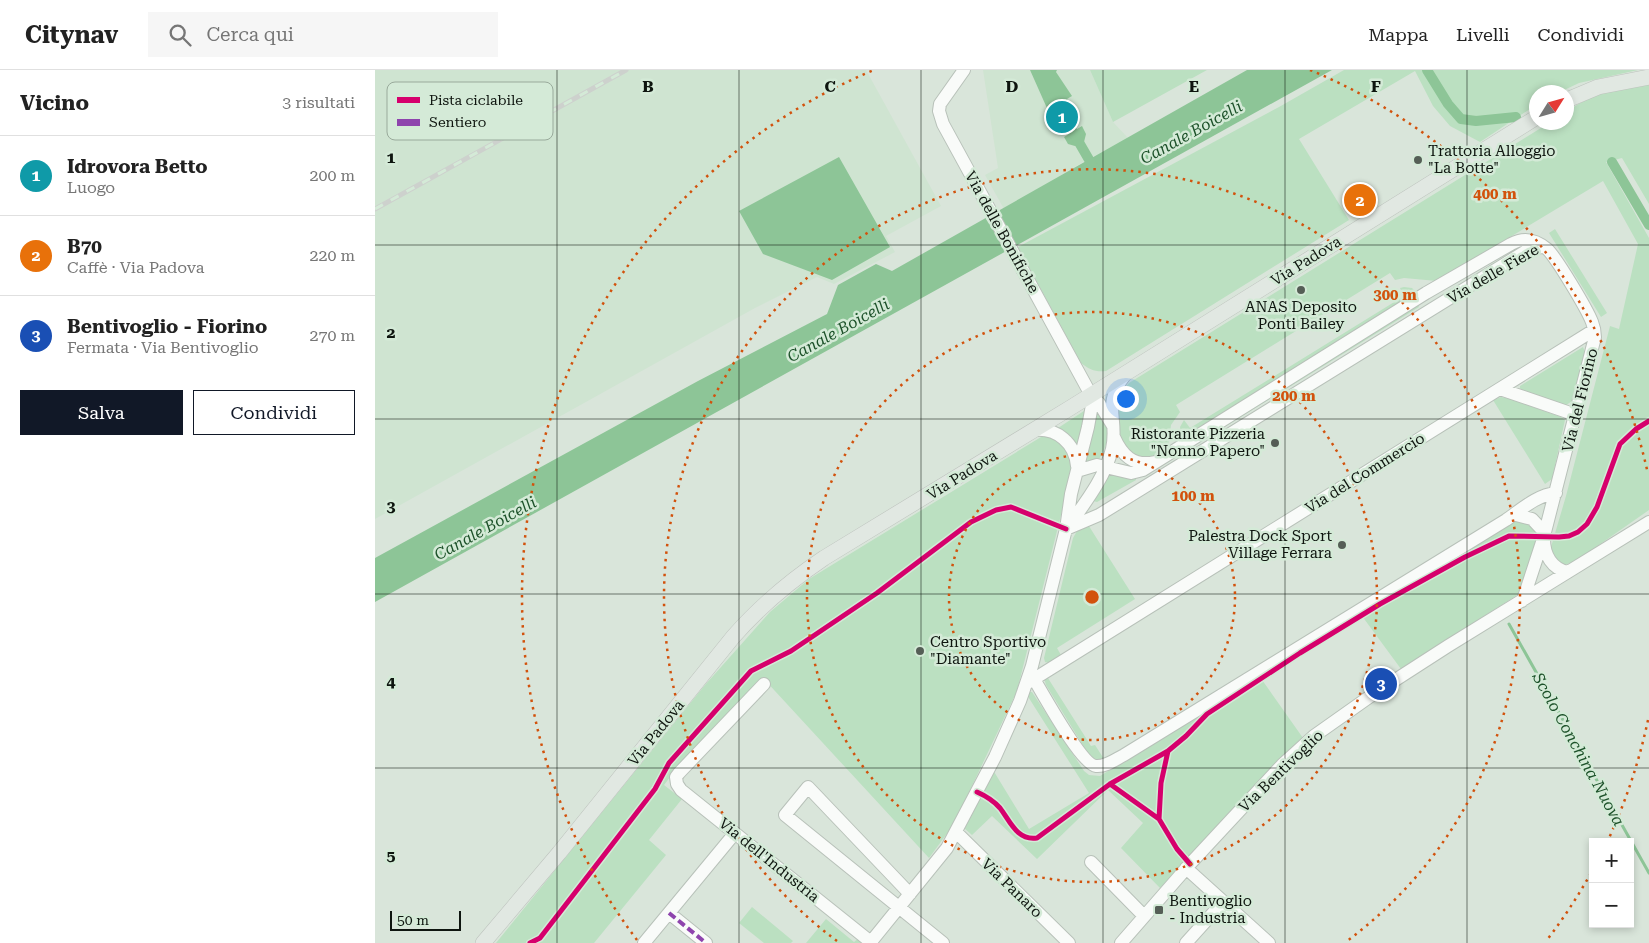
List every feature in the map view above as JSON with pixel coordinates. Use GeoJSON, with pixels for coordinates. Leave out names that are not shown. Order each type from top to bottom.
{"type":"FeatureCollection","features":[{"type":"Feature","properties":{"kind":"main road"},"geometry":{"type":"LineString","coordinates":[[1574,97],[1597,87],[1649,78]]}},
{"type":"Feature","properties":{"kind":"main road","name":"Via Padova"},"geometry":{"type":"LineString","coordinates":[[483,943],[559,853],[733,637],[767,601],[787,584],[819,562],[1127,373],[1529,122]]}},
{"type":"Feature","properties":{"kind":"street","name":"Via delle Bonifiche"},"geometry":{"type":"LineString","coordinates":[[964,70],[940,104],[939,110],[943,124],[1091,395],[1099,403],[1113,431]]}},
{"type":"Feature","properties":{"kind":"street","name":"Via delle Fiere"},"geometry":{"type":"LineString","coordinates":[[1075,477],[1097,465],[1131,473],[1143,470],[1426,294],[1518,240],[1527,239],[1544,247]]}},
{"type":"Feature","properties":{"kind":"street","name":"Via delle Fiere"},"geometry":{"type":"LineString","coordinates":[[1066,529],[1099,515],[1525,251],[1544,247]]}},
{"type":"Feature","properties":{"kind":"street","name":"Via del Fiorino"},"geometry":{"type":"LineString","coordinates":[[1522,601],[1545,534],[1595,337],[1590,317],[1551,253],[1544,247]]}},
{"type":"Feature","properties":{"kind":"street","name":"Via delle Fiere"},"geometry":{"type":"LineString","coordinates":[[1426,294],[1434,308]]}},
{"type":"Feature","properties":{"kind":"street","name":"Via del Commercio"},"geometry":{"type":"LineString","coordinates":[[1030,681],[1594,330]]}},
{"type":"Feature","properties":{"kind":"street"},"geometry":{"type":"LineString","coordinates":[[1066,529],[1084,504],[1105,468],[1112,449],[1112,398],[1118,384],[1127,373]]}},
{"type":"Feature","properties":{"kind":"street"},"geometry":{"type":"LineString","coordinates":[[1500,389],[1576,415]]}},
{"type":"Feature","properties":{"kind":"street"},"geometry":{"type":"LineString","coordinates":[[871,943],[937,861],[956,832],[995,757],[1030,681],[1066,529],[1075,477],[1089,421],[1091,395]]}},
{"type":"Feature","properties":{"kind":"street"},"geometry":{"type":"LineString","coordinates":[[1035,430],[1050,430],[1072,448],[1076,457],[1076,496],[1084,504],[1097,508],[1113,506]]}},
{"type":"Feature","properties":{"kind":"street"},"geometry":{"type":"LineString","coordinates":[[1113,431],[1119,449],[1127,458],[1147,464],[1157,461]]}},
{"type":"Feature","properties":{"kind":"street"},"geometry":{"type":"LineString","coordinates":[[1030,681],[1086,760],[1095,766],[1103,766],[1124,755],[1511,517],[1541,496],[1556,493]]}},
{"type":"Feature","properties":{"kind":"street"},"geometry":{"type":"LineString","coordinates":[[1511,517],[1536,509],[1551,510]]}},
{"type":"Feature","properties":{"kind":"street"},"geometry":{"type":"LineString","coordinates":[[1511,517],[1532,519],[1545,534]]}},
{"type":"Feature","properties":{"kind":"street","name":"Via Bentivoglio"},"geometry":{"type":"LineString","coordinates":[[1121,943],[1186,868],[1283,765],[1314,736],[1440,651],[1649,522]]}},
{"type":"Feature","properties":{"kind":"street","name":"Via del Fiorino"},"geometry":{"type":"LineString","coordinates":[[1545,534],[1545,548],[1554,574],[1549,584]]}},
{"type":"Feature","properties":{"kind":"street"},"geometry":{"type":"LineString","coordinates":[[1551,563],[1559,570],[1568,572]]}},
{"type":"Feature","properties":{"kind":"street"},"geometry":{"type":"LineString","coordinates":[[1534,567],[1539,576],[1549,584]]}},
{"type":"Feature","properties":{"kind":"street","name":"Via dell'Industria"},"geometry":{"type":"LineString","coordinates":[[764,684],[679,773],[676,779],[678,787],[871,943]]}},
{"type":"Feature","properties":{"kind":"street"},"geometry":{"type":"LineString","coordinates":[[910,894],[808,787],[785,814],[943,943]]}},
{"type":"Feature","properties":{"kind":"street","name":"Via Panaro"},"geometry":{"type":"LineString","coordinates":[[956,832],[1069,943]]}},
{"type":"Feature","properties":{"kind":"street"},"geometry":{"type":"LineString","coordinates":[[645,943],[735,833]]}},
{"type":"Feature","properties":{"kind":"street"},"geometry":{"type":"LineString","coordinates":[[1091,862],[1144,916]]}},
{"type":"Feature","properties":{"kind":"street"},"geometry":{"type":"LineString","coordinates":[[1186,868],[1269,943]]}},
{"type":"Feature","properties":{"kind":"street"},"geometry":{"type":"LineString","coordinates":[[1189,940],[1223,902]]}},
{"type":"Feature","properties":{"kind":"street"},"geometry":{"type":"LineString","coordinates":[[669,913],[707,943]]}},
{"type":"Feature","properties":{"kind":"shaded area"},"geometry":{"type":"Polygon","coordinates":[[[375,70],[866,70],[941,206],[886,236],[895,252],[834,284],[817,277],[755,308],[375,519],[375,70]]]}},
{"type":"Feature","properties":{"kind":"shaded area"},"geometry":{"type":"Polygon","coordinates":[[[983,70],[1030,70],[1050,115],[1070,104],[1067,99],[1071,96],[1058,77],[1057,70],[1090,70],[1113,122],[1129,139],[1088,159],[1004,209],[985,175],[998,168],[983,70]]]}},
{"type":"Feature","properties":{"kind":"shaded area"},"geometry":{"type":"Polygon","coordinates":[[[1090,70],[1207,70],[1113,122],[1090,70]]]}},
{"type":"Feature","properties":{"kind":"shaded area"},"geometry":{"type":"Polygon","coordinates":[[[1344,70],[1638,70],[1574,85],[1529,85],[1529,110],[1480,142],[1450,126],[1433,106],[1415,71],[1299,139],[1349,220],[1106,371],[1093,370],[1081,363],[1018,247],[1279,107],[1344,70]]]}},
{"type":"Feature","properties":{"kind":"shaded area"},"geometry":{"type":"Polygon","coordinates":[[[1649,82],[1649,204],[1622,158],[1606,162],[1649,238],[1649,510],[1576,561],[1564,565],[1553,556],[1551,547],[1610,326],[1619,329],[1638,244],[1603,181],[1437,281],[1404,278],[1395,280],[1390,273],[1176,405],[1180,412],[1171,425],[1169,442],[1165,448],[1150,458],[1140,458],[1132,454],[1121,442],[1117,407],[1122,392],[1129,383],[1538,130],[1574,130],[1574,107],[1600,91],[1649,82]]]}},
{"type":"Feature","properties":{"kind":"shaded area"},"geometry":{"type":"Polygon","coordinates":[[[1555,229],[1607,313],[1601,317],[1549,233],[1555,229]]]}},
{"type":"Feature","properties":{"kind":"shaded area"},"geometry":{"type":"Polygon","coordinates":[[[1400,288],[1412,288],[1415,291],[1414,295],[1186,436],[1182,435],[1180,427],[1184,420],[1190,428],[1404,296],[1400,288]]]}},
{"type":"Feature","properties":{"kind":"shaded area"},"geometry":{"type":"Polygon","coordinates":[[[1418,304],[1419,307],[1144,477],[1142,475],[1418,304]]]}},
{"type":"Feature","properties":{"kind":"shaded area"},"geometry":{"type":"Polygon","coordinates":[[[1583,347],[1585,352],[1572,401],[1565,406],[1522,391],[1520,386],[1583,347]]]}},
{"type":"Feature","properties":{"kind":"shaded area"},"geometry":{"type":"Polygon","coordinates":[[[1501,397],[1565,420],[1552,479],[1545,484],[1493,400],[1501,397]]]}},
{"type":"Feature","properties":{"kind":"shaded area"},"geometry":{"type":"Polygon","coordinates":[[[1087,409],[1079,452],[1069,435],[1058,428],[1087,409]]]}},
{"type":"Feature","properties":{"kind":"shaded area"},"geometry":{"type":"Polygon","coordinates":[[[1097,411],[1108,424],[1106,443],[1098,461],[1083,464],[1097,411]]]}},
{"type":"Feature","properties":{"kind":"shaded area"},"geometry":{"type":"Polygon","coordinates":[[[1046,434],[1062,442],[1068,450],[1073,467],[1017,691],[954,824],[929,858],[763,678],[677,768],[664,785],[682,799],[649,840],[666,855],[594,943],[496,943],[705,685],[770,612],[809,579],[1046,434]]]}},
{"type":"Feature","properties":{"kind":"shaded area"},"geometry":{"type":"Polygon","coordinates":[[[1108,471],[1136,477],[1136,480],[1097,502],[1093,501],[1108,471]]]}},
{"type":"Feature","properties":{"kind":"shaded area"},"geometry":{"type":"Polygon","coordinates":[[[1514,522],[1527,522],[1536,529],[1535,545],[1522,592],[1401,669],[1362,616],[1514,522]]]}},
{"type":"Feature","properties":{"kind":"shaded area"},"geometry":{"type":"Polygon","coordinates":[[[1087,523],[1135,599],[1057,648],[1061,655],[1050,663],[1045,662],[1044,658],[1073,538],[1077,531],[1087,523]]]}},
{"type":"Feature","properties":{"kind":"shaded area"},"geometry":{"type":"Polygon","coordinates":[[[1046,675],[1091,746],[1095,745],[1104,759],[1098,760],[1090,757],[1046,685],[1044,678],[1046,675]]]}},
{"type":"Feature","properties":{"kind":"shaded area"},"geometry":{"type":"Polygon","coordinates":[[[1260,677],[1303,738],[1160,888],[1121,848],[1143,823],[1108,790],[1037,859],[992,816],[972,835],[964,828],[993,770],[1029,829],[1089,793],[1027,695],[1029,692],[1032,692],[1084,771],[1089,775],[1100,776],[1260,677]]]}},
{"type":"Feature","properties":{"kind":"shaded area"},"geometry":{"type":"Polygon","coordinates":[[[752,907],[793,941],[791,943],[764,943],[739,923],[752,907]]]}},
{"type":"Feature","properties":{"kind":"shaded area"},"geometry":{"type":"Polygon","coordinates":[[[826,919],[854,942],[859,938],[864,943],[806,943],[826,919]]]}},
{"type":"Feature","properties":{"kind":"water"},"geometry":{"type":"Polygon","coordinates":[[[1030,70],[1057,70],[1056,72],[1072,96],[1067,99],[1070,104],[1050,115],[1030,70]]]}},
{"type":"Feature","properties":{"kind":"water","name":"Canale Boicelli"},"geometry":{"type":"Polygon","coordinates":[[[1247,70],[1332,70],[375,602],[375,558],[698,381],[827,314],[838,285],[876,264],[892,271],[1247,70]]]}},
{"type":"Feature","properties":{"kind":"water"},"geometry":{"type":"Polygon","coordinates":[[[1082,126],[1086,134],[1084,142],[1075,146],[1068,144],[1064,137],[1082,126]]]}},
{"type":"Feature","properties":{"kind":"water"},"geometry":{"type":"Polygon","coordinates":[[[839,157],[890,247],[832,280],[763,254],[739,211],[839,157]]]}},
{"type":"Feature","properties":{"kind":"waterway"},"geometry":{"type":"LineString","coordinates":[[1427,70],[1448,104],[1461,119],[1476,121],[1516,117]]}},
{"type":"Feature","properties":{"kind":"waterway"},"geometry":{"type":"LineString","coordinates":[[1054,97],[1068,122]]}},
{"type":"Feature","properties":{"kind":"waterway"},"geometry":{"type":"LineString","coordinates":[[1073,132],[1095,170]]}},
{"type":"Feature","properties":{"kind":"waterway"},"geometry":{"type":"LineString","coordinates":[[1612,162],[1649,225]]}},
{"type":"Feature","properties":{"kind":"waterway","name":"Scolo Conchina Nuova"},"geometry":{"type":"LineString","coordinates":[[1509,624],[1649,873]]}},
{"type":"Feature","properties":{"kind":"railway"},"geometry":{"type":"LineString","coordinates":[[553,110],[626,70]]}},
{"type":"Feature","properties":{"kind":"railway"},"geometry":{"type":"LineString","coordinates":[[375,209],[500,140]]}},
{"type":"Feature","properties":{"kind":"marked path"},"geometry":{"type":"LineString","coordinates":[[669,913],[706,943]]}},
{"type":"Feature","properties":{"kind":"cycle path"},"geometry":{"type":"LineString","coordinates":[[977,792],[989,798],[997,805],[1019,833],[1030,838],[1037,838],[1110,784],[1168,751],[1186,736],[1207,714],[1300,653],[1380,604],[1465,557],[1509,536],[1559,537],[1569,536],[1578,532],[1587,524],[1597,507],[1620,444],[1636,429],[1649,421]]}},
{"type":"Feature","properties":{"kind":"cycle path"},"geometry":{"type":"LineString","coordinates":[[530,943],[540,938],[655,789],[669,763],[751,671],[791,651],[877,593],[971,522],[996,510],[1011,507],[1066,529]]}},
{"type":"Feature","properties":{"kind":"cycle path"},"geometry":{"type":"LineString","coordinates":[[1159,819],[1161,783],[1168,751]]}},
{"type":"Feature","properties":{"kind":"cycle path"},"geometry":{"type":"LineString","coordinates":[[1110,784],[1159,819],[1177,849],[1190,864]]}},
{"type":"Feature","properties":{"kind":"place","name":"Idrovora Betto"},"geometry":{"type":"Point","coordinates":[1062,117]}},
{"type":"Feature","properties":{"kind":"place","name":"Trattoria Alloggio \"La Botte\""},"geometry":{"type":"Point","coordinates":[1418,160]}},
{"type":"Feature","properties":{"kind":"place","name":"B70"},"geometry":{"type":"Point","coordinates":[1360,200]}},
{"type":"Feature","properties":{"kind":"place","name":"ANAS Deposito Ponti Bailey"},"geometry":{"type":"Point","coordinates":[1301,290]}},
{"type":"Feature","properties":{"kind":"place","name":"Ristorante Pizzeria \"Nonno Papero\""},"geometry":{"type":"Point","coordinates":[1275,443]}},
{"type":"Feature","properties":{"kind":"place","name":"Palestra Dock Sport Village Ferrara"},"geometry":{"type":"Point","coordinates":[1342,545]}},
{"type":"Feature","properties":{"kind":"place","name":"Centro Sportivo \"Diamante\""},"geometry":{"type":"Point","coordinates":[920,651]}},
{"type":"Feature","properties":{"kind":"place","name":"Bentivoglio - Fiorino"},"geometry":{"type":"Point","coordinates":[1381,684]}},
{"type":"Feature","properties":{"kind":"place","name":"Bentivoglio - Industria"},"geometry":{"type":"Point","coordinates":[1159,910]}}]}
